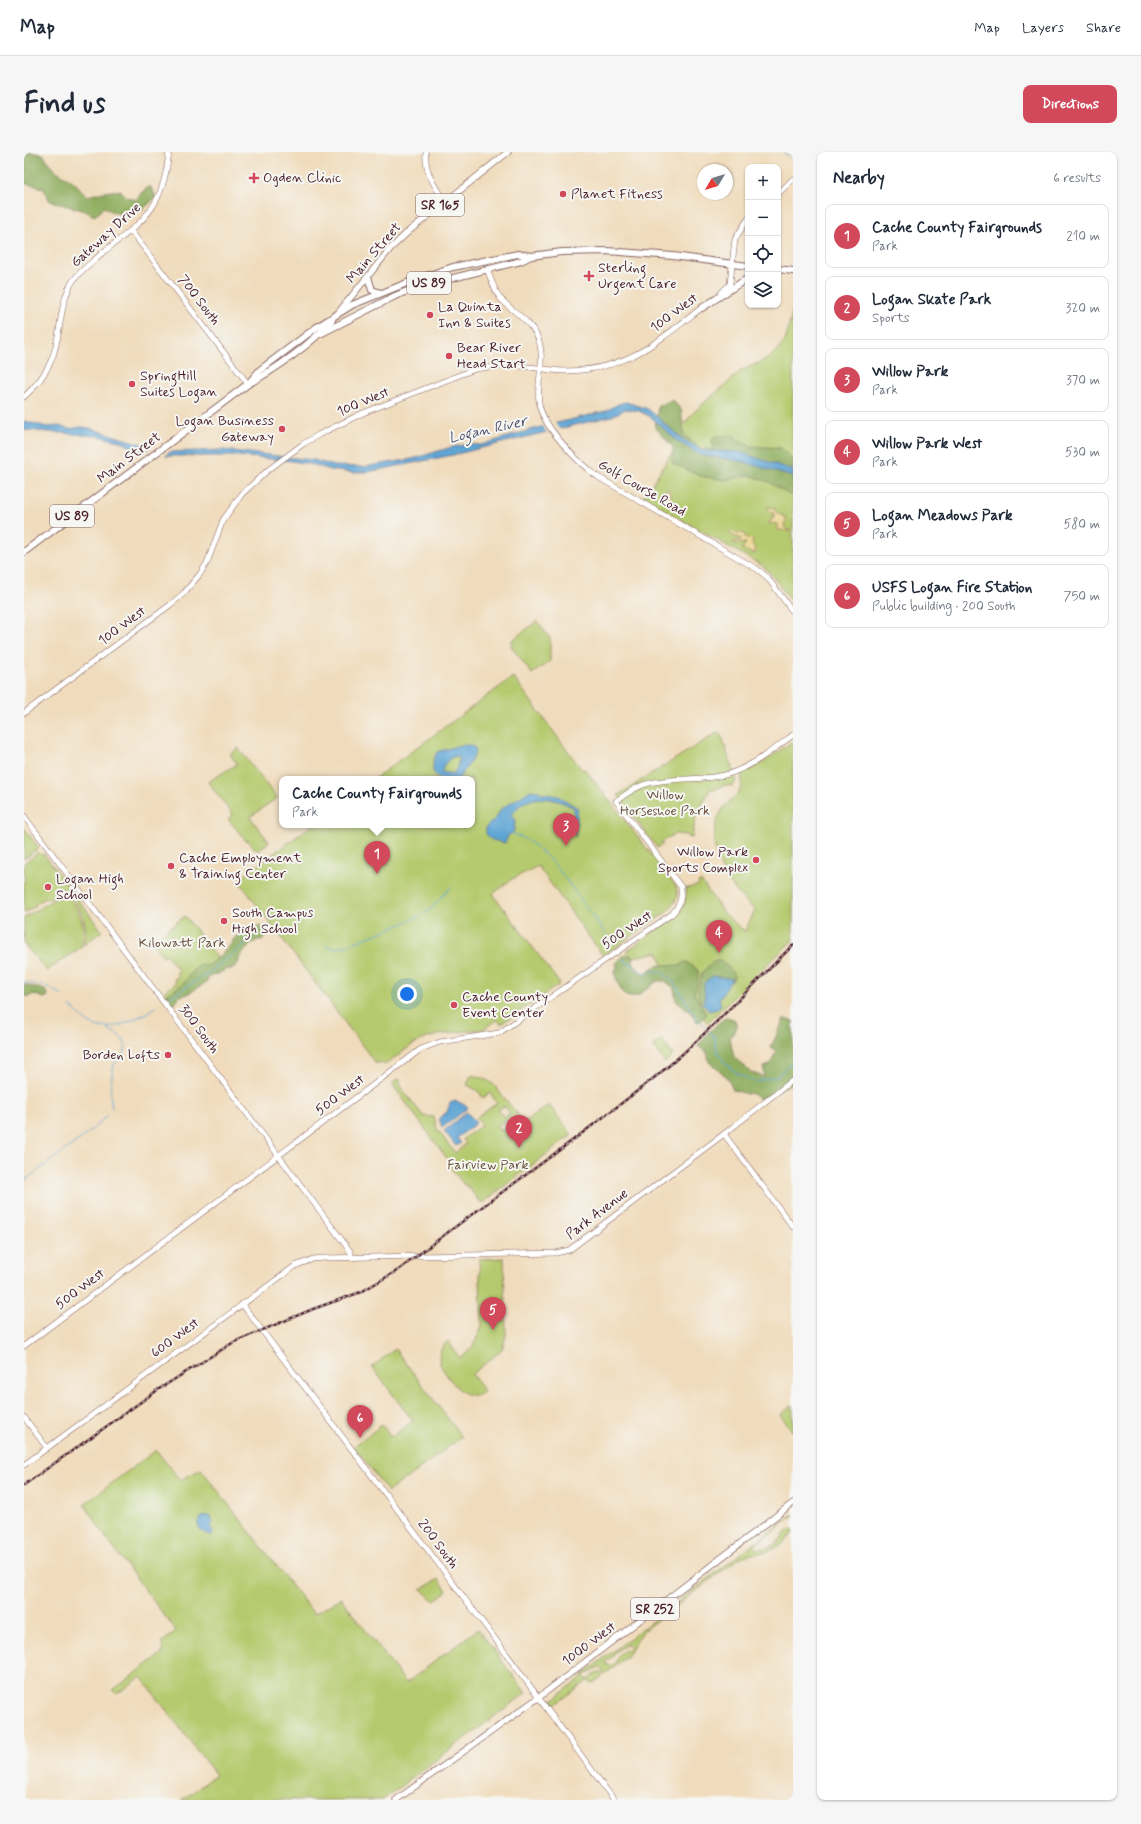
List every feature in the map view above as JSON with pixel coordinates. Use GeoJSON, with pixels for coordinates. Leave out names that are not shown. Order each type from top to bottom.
{"type":"FeatureCollection","features":[{"type":"Feature","properties":{"kind":"highway","name":"US 89"},"geometry":{"type":"LineString","coordinates":[[336,314],[352,305],[381,293],[453,267],[518,254],[531,256],[562,252],[607,251],[650,253],[745,266]]}},
{"type":"Feature","properties":{"kind":"highway","name":"US 89"},"geometry":{"type":"LineString","coordinates":[[321,334],[395,296],[417,287],[521,261],[531,256]]}},
{"type":"Feature","properties":{"kind":"highway"},"geometry":{"type":"LineString","coordinates":[[781,269],[793,270]]}},
{"type":"Feature","properties":{"kind":"highway"},"geometry":{"type":"LineString","coordinates":[[368,276],[372,290],[381,293]]}},
{"type":"Feature","properties":{"kind":"highway"},"geometry":{"type":"LineString","coordinates":[[702,308],[745,280]]}},
{"type":"Feature","properties":{"kind":"highway","name":"Main Street"},"geometry":{"type":"LineString","coordinates":[[248,384],[260,370],[336,314]]}},
{"type":"Feature","properties":{"kind":"highway","name":"Main Street"},"geometry":{"type":"LineString","coordinates":[[24,552],[248,384],[265,376],[321,334],[336,314]]}},
{"type":"Feature","properties":{"kind":"main road","name":"Main Street"},"geometry":{"type":"LineString","coordinates":[[336,314],[390,249],[409,230],[508,152]]}},
{"type":"Feature","properties":{"kind":"main road","name":"1000 West"},"geometry":{"type":"LineString","coordinates":[[396,1800],[538,1698],[793,1503]]}},
{"type":"Feature","properties":{"kind":"street","name":"Gateway Drive"},"geometry":{"type":"LineString","coordinates":[[24,397],[43,376],[51,361],[64,301],[72,283],[92,262],[131,231],[148,214],[160,195],[167,172],[169,152]]}},
{"type":"Feature","properties":{"kind":"street"},"geometry":{"type":"LineString","coordinates":[[426,152],[425,159],[428,174],[444,202]]}},
{"type":"Feature","properties":{"kind":"street"},"geometry":{"type":"LineString","coordinates":[[781,191],[793,179]]}},
{"type":"Feature","properties":{"kind":"street","name":"100 West"},"geometry":{"type":"LineString","coordinates":[[24,713],[184,593],[207,563],[223,520],[242,494],[268,470],[312,438],[364,413],[475,369],[517,366],[542,369],[579,370],[608,366],[628,359],[645,350],[702,308],[730,284],[735,240],[745,225]]}},
{"type":"Feature","properties":{"kind":"street","name":"700 South"},"geometry":{"type":"LineString","coordinates":[[131,231],[248,384]]}},
{"type":"Feature","properties":{"kind":"street","name":"Golf Course Road"},"geometry":{"type":"LineString","coordinates":[[487,269],[500,298],[530,325],[536,335],[542,353],[542,369],[538,403],[541,413],[547,424],[577,461],[598,478],[757,569],[767,577],[793,612]]}},
{"type":"Feature","properties":{"kind":"street","name":"500 West"},"geometry":{"type":"LineString","coordinates":[[24,1346],[421,1049],[440,1042],[499,1033],[672,914],[679,905],[682,896],[681,887],[616,800],[631,790],[645,784],[713,777],[737,771],[755,763],[793,735]]}},
{"type":"Feature","properties":{"kind":"street","name":"300 South"},"geometry":{"type":"LineString","coordinates":[[24,816],[350,1251],[352,1258]]}},
{"type":"Feature","properties":{"kind":"street","name":"Park Avenue"},"geometry":{"type":"LineString","coordinates":[[352,1258],[556,1253],[569,1250],[724,1134],[793,1080]]}},
{"type":"Feature","properties":{"kind":"street"},"geometry":{"type":"LineString","coordinates":[[724,1134],[793,1227]]}},
{"type":"Feature","properties":{"kind":"street","name":"600 West"},"geometry":{"type":"LineString","coordinates":[[24,1465],[284,1273],[313,1259],[352,1258]]}},
{"type":"Feature","properties":{"kind":"street","name":"200 South"},"geometry":{"type":"LineString","coordinates":[[242,1304],[614,1800]]}},
{"type":"Feature","properties":{"kind":"street"},"geometry":{"type":"LineString","coordinates":[[24,1417],[47,1448]]}},
{"type":"Feature","properties":{"kind":"green space"},"geometry":{"type":"Polygon","coordinates":[[[24,152],[43,154],[52,168],[74,182],[87,196],[108,191],[121,191],[127,197],[136,200],[142,192],[150,186],[156,197],[138,212],[126,215],[119,214],[104,207],[94,216],[85,211],[50,201],[43,188],[24,183],[24,152]]]}},
{"type":"Feature","properties":{"kind":"green space"},"geometry":{"type":"Polygon","coordinates":[[[793,309],[793,604],[773,576],[763,566],[643,498],[675,448],[668,442],[695,411],[741,371],[769,358],[776,351],[786,339],[793,309]]]}},
{"type":"Feature","properties":{"kind":"green space"},"geometry":{"type":"Polygon","coordinates":[[[672,400],[681,409],[684,435],[700,448],[714,450],[712,440],[715,436],[733,436],[750,446],[781,448],[793,460],[793,497],[769,482],[749,475],[725,480],[700,476],[672,463],[673,447],[655,427],[658,406],[672,400]]]}},
{"type":"Feature","properties":{"kind":"green space"},"geometry":{"type":"Polygon","coordinates":[[[537,621],[550,638],[550,661],[532,674],[511,646],[512,640],[537,621]]]}},
{"type":"Feature","properties":{"kind":"green space"},"geometry":{"type":"Polygon","coordinates":[[[513,677],[582,770],[585,769],[676,886],[678,897],[668,911],[603,956],[538,866],[512,879],[493,894],[560,984],[501,1024],[497,1019],[484,1029],[442,1034],[427,1038],[412,1045],[385,1065],[380,1062],[376,1064],[238,880],[308,828],[475,828],[475,776],[378,776],[513,677]]]}},
{"type":"Feature","properties":{"kind":"green space","name":"Willow Horseshoe Park"},"geometry":{"type":"Polygon","coordinates":[[[718,732],[723,739],[736,782],[732,786],[724,785],[714,790],[711,788],[696,816],[692,838],[688,837],[688,835],[675,834],[661,842],[663,844],[657,848],[618,795],[718,732]]]}},
{"type":"Feature","properties":{"kind":"green space"},"geometry":{"type":"Polygon","coordinates":[[[793,741],[793,940],[707,1023],[697,1008],[664,968],[658,952],[630,958],[626,952],[681,912],[685,902],[685,889],[699,885],[698,883],[701,881],[726,915],[745,931],[755,910],[734,889],[719,862],[715,848],[714,834],[717,820],[725,806],[741,789],[741,773],[758,766],[793,741]]]}},
{"type":"Feature","properties":{"kind":"green space"},"geometry":{"type":"Polygon","coordinates":[[[238,748],[277,798],[250,817],[269,842],[257,851],[248,840],[246,841],[228,819],[233,815],[208,782],[237,764],[230,754],[238,748]]]}},
{"type":"Feature","properties":{"kind":"green space"},"geometry":{"type":"Polygon","coordinates":[[[24,828],[39,848],[24,859],[24,828]]]}},
{"type":"Feature","properties":{"kind":"green space"},"geometry":{"type":"Polygon","coordinates":[[[39,852],[42,855],[44,854],[102,931],[84,945],[85,929],[82,915],[66,889],[35,904],[36,906],[24,913],[24,863],[39,852]]]}},
{"type":"Feature","properties":{"kind":"green space"},"geometry":{"type":"Polygon","coordinates":[[[65,892],[81,918],[83,924],[83,939],[81,947],[47,971],[24,944],[24,918],[65,892]]]}},
{"type":"Feature","properties":{"kind":"green space","name":"Kilowatt Park"},"geometry":{"type":"Polygon","coordinates":[[[185,916],[219,960],[168,998],[164,992],[176,983],[174,979],[178,977],[176,973],[179,971],[166,954],[163,956],[152,941],[185,916]]]}},
{"type":"Feature","properties":{"kind":"green space"},"geometry":{"type":"Polygon","coordinates":[[[260,926],[267,936],[249,946],[239,958],[239,962],[235,967],[213,975],[208,978],[207,982],[188,994],[180,996],[173,1005],[169,1004],[167,995],[184,983],[194,969],[202,964],[208,965],[220,956],[239,934],[245,935],[255,927],[260,926]]]}},
{"type":"Feature","properties":{"kind":"green space"},"geometry":{"type":"Polygon","coordinates":[[[631,955],[634,964],[643,975],[657,966],[681,966],[683,963],[687,962],[698,970],[698,983],[694,994],[706,1014],[702,1020],[697,1022],[691,1013],[676,1001],[674,988],[665,981],[657,981],[638,996],[626,996],[620,988],[614,973],[617,967],[616,963],[623,956],[631,955]]]}},
{"type":"Feature","properties":{"kind":"green space"},"geometry":{"type":"Polygon","coordinates":[[[718,960],[726,964],[734,975],[733,980],[707,1003],[702,1004],[698,997],[701,974],[710,964],[718,960]]]}},
{"type":"Feature","properties":{"kind":"green space"},"geometry":{"type":"Polygon","coordinates":[[[24,983],[26,985],[45,990],[48,996],[44,998],[33,994],[29,997],[24,995],[24,983]]]}},
{"type":"Feature","properties":{"kind":"green space"},"geometry":{"type":"Polygon","coordinates":[[[727,1017],[735,1020],[737,1027],[730,1038],[734,1057],[750,1072],[764,1077],[764,1067],[770,1065],[776,1051],[771,1047],[784,1019],[793,1021],[793,1083],[759,1099],[751,1093],[747,1094],[733,1090],[727,1077],[709,1062],[707,1052],[698,1046],[711,1030],[727,1017]]]}},
{"type":"Feature","properties":{"kind":"green space"},"geometry":{"type":"Polygon","coordinates":[[[662,1040],[673,1055],[665,1063],[653,1046],[662,1040]]]}},
{"type":"Feature","properties":{"kind":"green space","name":"Fairview Park"},"geometry":{"type":"Polygon","coordinates":[[[473,1075],[484,1078],[493,1084],[524,1122],[549,1105],[572,1135],[481,1204],[467,1185],[464,1185],[450,1167],[451,1164],[392,1084],[398,1078],[401,1082],[399,1085],[423,1116],[434,1117],[437,1129],[455,1153],[466,1144],[463,1139],[482,1125],[476,1118],[497,1103],[490,1093],[483,1098],[478,1091],[467,1085],[470,1077],[473,1075]],[[504,1106],[498,1110],[504,1117],[510,1113],[504,1106]],[[506,1119],[497,1126],[500,1131],[510,1125],[506,1119]]]}},
{"type":"Feature","properties":{"kind":"green space"},"geometry":{"type":"Polygon","coordinates":[[[504,1258],[506,1335],[502,1350],[472,1374],[484,1391],[479,1394],[468,1395],[455,1386],[442,1368],[439,1358],[440,1353],[448,1341],[460,1358],[473,1346],[482,1326],[479,1259],[504,1258]]]}},
{"type":"Feature","properties":{"kind":"green space"},"geometry":{"type":"Polygon","coordinates":[[[395,1349],[462,1437],[388,1492],[354,1446],[382,1425],[392,1437],[413,1421],[372,1367],[395,1349]]]}},
{"type":"Feature","properties":{"kind":"green space"},"geometry":{"type":"Polygon","coordinates":[[[793,1405],[793,1432],[780,1415],[793,1405]]]}},
{"type":"Feature","properties":{"kind":"green space"},"geometry":{"type":"Polygon","coordinates":[[[156,1450],[180,1480],[201,1469],[314,1614],[341,1598],[406,1683],[478,1629],[526,1693],[382,1800],[182,1800],[216,1775],[141,1677],[117,1694],[113,1690],[163,1653],[162,1642],[176,1631],[109,1542],[84,1504],[156,1450]]]}},
{"type":"Feature","properties":{"kind":"green space"},"geometry":{"type":"Polygon","coordinates":[[[793,1514],[793,1516],[754,1546],[754,1548],[764,1548],[774,1545],[786,1532],[793,1529],[793,1534],[782,1544],[769,1551],[738,1559],[644,1630],[625,1658],[594,1683],[587,1681],[553,1706],[550,1702],[581,1678],[583,1674],[793,1514]],[[628,1644],[616,1651],[611,1658],[605,1662],[606,1664],[611,1666],[614,1664],[619,1655],[628,1649],[630,1646],[628,1644]],[[599,1667],[584,1675],[585,1679],[589,1679],[593,1674],[601,1673],[603,1670],[599,1667]]]}},
{"type":"Feature","properties":{"kind":"green space"},"geometry":{"type":"Polygon","coordinates":[[[439,1579],[447,1591],[434,1601],[421,1589],[439,1579]]]}},
{"type":"Feature","properties":{"kind":"sand"},"geometry":{"type":"Polygon","coordinates":[[[667,489],[669,489],[672,500],[675,502],[675,510],[673,509],[671,503],[667,503],[667,489]]]}},
{"type":"Feature","properties":{"kind":"sand"},"geometry":{"type":"Polygon","coordinates":[[[767,508],[774,508],[777,513],[787,518],[785,528],[791,531],[778,530],[778,524],[768,523],[774,518],[774,513],[767,508]]]}},
{"type":"Feature","properties":{"kind":"sand"},"geometry":{"type":"Polygon","coordinates":[[[732,531],[738,534],[744,533],[746,538],[753,539],[752,544],[756,552],[753,554],[742,549],[746,543],[733,544],[734,542],[742,539],[731,535],[730,533],[732,531]]]}},
{"type":"Feature","properties":{"kind":"water"},"geometry":{"type":"Polygon","coordinates":[[[626,402],[648,409],[682,439],[704,451],[739,452],[793,470],[793,477],[740,461],[700,455],[677,441],[651,417],[639,411],[626,409],[612,416],[453,455],[373,471],[354,473],[330,470],[315,465],[291,461],[238,456],[165,456],[170,452],[223,450],[314,460],[335,466],[363,467],[412,459],[452,447],[469,444],[481,445],[537,428],[606,411],[618,404],[626,402]]]}},
{"type":"Feature","properties":{"kind":"water"},"geometry":{"type":"Polygon","coordinates":[[[24,421],[47,427],[59,426],[68,429],[81,427],[89,428],[151,447],[143,452],[119,441],[97,436],[25,430],[24,421]]]}},
{"type":"Feature","properties":{"kind":"water"},"geometry":{"type":"Polygon","coordinates":[[[460,745],[470,745],[476,749],[471,760],[460,776],[437,776],[433,772],[433,761],[437,752],[460,745]],[[455,756],[446,762],[442,772],[453,774],[457,768],[459,759],[455,756]]]}},
{"type":"Feature","properties":{"kind":"water"},"geometry":{"type":"Polygon","coordinates":[[[531,790],[558,796],[578,808],[575,837],[573,821],[574,808],[557,801],[540,798],[524,803],[511,815],[515,820],[514,831],[508,836],[505,843],[492,840],[486,834],[486,827],[496,818],[501,809],[531,790]]]}},
{"type":"Feature","properties":{"kind":"water"},"geometry":{"type":"Polygon","coordinates":[[[713,976],[732,979],[719,1000],[721,1004],[717,1009],[709,1011],[702,1003],[705,999],[704,983],[713,976]]]}},
{"type":"Feature","properties":{"kind":"water"},"geometry":{"type":"Polygon","coordinates":[[[456,1101],[468,1108],[442,1128],[439,1118],[447,1112],[450,1103],[456,1101]]]}},
{"type":"Feature","properties":{"kind":"water"},"geometry":{"type":"Polygon","coordinates":[[[467,1112],[476,1123],[457,1138],[461,1143],[456,1146],[444,1131],[467,1112]]]}},
{"type":"Feature","properties":{"kind":"water"},"geometry":{"type":"Polygon","coordinates":[[[210,1516],[213,1522],[211,1527],[213,1532],[211,1536],[201,1531],[197,1523],[202,1517],[210,1516]]]}},
{"type":"Feature","properties":{"kind":"pier"},"geometry":{"type":"Polygon","coordinates":[[[554,422],[560,430],[548,434],[542,426],[554,422]]]}},
{"type":"Feature","properties":{"kind":"waterway"},"geometry":{"type":"LineString","coordinates":[[783,152],[792,159]]}},
{"type":"Feature","properties":{"kind":"waterway"},"geometry":{"type":"LineString","coordinates":[[511,833],[532,844],[548,858],[612,943]]}},
{"type":"Feature","properties":{"kind":"waterway"},"geometry":{"type":"LineString","coordinates":[[326,946],[334,948],[345,946],[407,922],[429,911],[451,887]]}},
{"type":"Feature","properties":{"kind":"waterway"},"geometry":{"type":"LineString","coordinates":[[169,998],[207,974],[234,953],[258,931]]}},
{"type":"Feature","properties":{"kind":"waterway"},"geometry":{"type":"LineString","coordinates":[[623,959],[643,973],[653,971],[663,973],[674,983],[697,1018],[714,1036],[717,1051],[725,1063],[738,1074],[756,1082],[777,1076],[793,1061]]}},
{"type":"Feature","properties":{"kind":"waterway"},"geometry":{"type":"LineString","coordinates":[[24,982],[48,987],[62,995]]}},
{"type":"Feature","properties":{"kind":"waterway"},"geometry":{"type":"LineString","coordinates":[[70,1006],[86,1021],[103,1027],[112,1027],[131,1021],[156,1007]]}},
{"type":"Feature","properties":{"kind":"waterway"},"geometry":{"type":"LineString","coordinates":[[107,1028],[124,1041],[126,1049],[114,1065],[111,1086],[112,1108]]}},
{"type":"Feature","properties":{"kind":"waterway"},"geometry":{"type":"LineString","coordinates":[[24,1181],[91,1131],[107,1115]]}},
{"type":"Feature","properties":{"kind":"railway"},"geometry":{"type":"LineString","coordinates":[[24,1485],[159,1389],[234,1342],[313,1309],[361,1292],[400,1269],[604,1117],[671,1064],[718,1021],[793,945]]}},
{"type":"Feature","properties":{"kind":"place","name":"Ogden Clinic"},"geometry":{"type":"Point","coordinates":[254,178]}},
{"type":"Feature","properties":{"kind":"place","name":"Planet Fitness"},"geometry":{"type":"Point","coordinates":[563,194]}},
{"type":"Feature","properties":{"kind":"place","name":"Sterling Urgent Care"},"geometry":{"type":"Point","coordinates":[589,276]}},
{"type":"Feature","properties":{"kind":"place","name":"La Quinta Inn & Suites"},"geometry":{"type":"Point","coordinates":[430,315]}},
{"type":"Feature","properties":{"kind":"place","name":"Bear River Head Start"},"geometry":{"type":"Point","coordinates":[449,356]}},
{"type":"Feature","properties":{"kind":"place","name":"SpringHill Suites Logan"},"geometry":{"type":"Point","coordinates":[132,384]}},
{"type":"Feature","properties":{"kind":"place","name":"Logan Business Gateway"},"geometry":{"type":"Point","coordinates":[282,429]}},
{"type":"Feature","properties":{"kind":"place","name":"Willow Park"},"geometry":{"type":"Point","coordinates":[566,846]}},
{"type":"Feature","properties":{"kind":"place","name":"Willow Park Sports Complex"},"geometry":{"type":"Point","coordinates":[756,860]}},
{"type":"Feature","properties":{"kind":"place","name":"Cache Employment & Training Center"},"geometry":{"type":"Point","coordinates":[171,866]}},
{"type":"Feature","properties":{"kind":"place","name":"Cache County Fairgrounds"},"geometry":{"type":"Point","coordinates":[377,874]}},
{"type":"Feature","properties":{"kind":"place","name":"Logan High School"},"geometry":{"type":"Point","coordinates":[48,887]}},
{"type":"Feature","properties":{"kind":"place","name":"South Campus High School"},"geometry":{"type":"Point","coordinates":[224,921]}},
{"type":"Feature","properties":{"kind":"place","name":"Willow Park West"},"geometry":{"type":"Point","coordinates":[719,953]}},
{"type":"Feature","properties":{"kind":"place","name":"Cache County Event Center"},"geometry":{"type":"Point","coordinates":[454,1005]}},
{"type":"Feature","properties":{"kind":"place","name":"Borden Lofts"},"geometry":{"type":"Point","coordinates":[168,1055]}},
{"type":"Feature","properties":{"kind":"place","name":"Logan Skate Park"},"geometry":{"type":"Point","coordinates":[519,1148]}},
{"type":"Feature","properties":{"kind":"place","name":"Logan Meadows Park"},"geometry":{"type":"Point","coordinates":[493,1330]}},
{"type":"Feature","properties":{"kind":"place","name":"USFS Logan Fire Station"},"geometry":{"type":"Point","coordinates":[360,1438]}},
{"type":"Feature","properties":{"kind":"water label","name":"Logan River"},"geometry":{"type":"Point","coordinates":[488,430]}}]}
